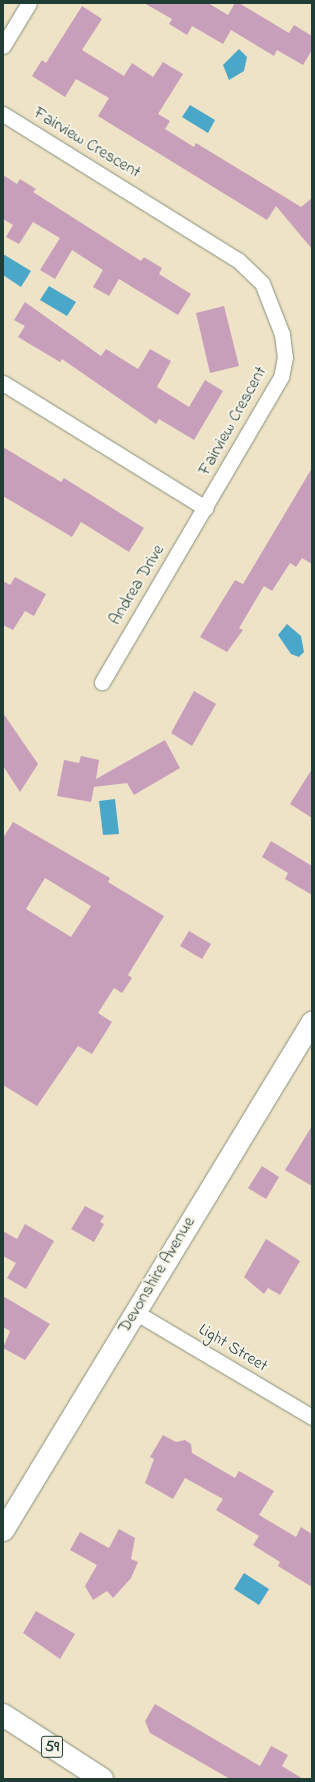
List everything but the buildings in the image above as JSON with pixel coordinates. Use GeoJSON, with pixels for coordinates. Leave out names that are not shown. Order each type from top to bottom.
{"type":"FeatureCollection","features":[{"type":"Feature","properties":{"kind":"main road","name":"Devonshire Avenue"},"geometry":{"type":"LineString","coordinates":[[3,1530],[312,1021]]}},
{"type":"Feature","properties":{"kind":"main road","name":"59"},"geometry":{"type":"LineString","coordinates":[[3,1715],[102,1779]]}},
{"type":"Feature","properties":{"kind":"street"},"geometry":{"type":"LineString","coordinates":[[3,46],[29,3]]}},
{"type":"Feature","properties":{"kind":"street","name":"Fairview Crescent"},"geometry":{"type":"LineString","coordinates":[[3,114],[227,251],[266,289],[282,334],[285,356],[282,376],[205,508]]}},
{"type":"Feature","properties":{"kind":"street"},"geometry":{"type":"LineString","coordinates":[[3,383],[205,508]]}},
{"type":"Feature","properties":{"kind":"street","name":"Andrea Drive"},"geometry":{"type":"LineString","coordinates":[[102,682],[205,508]]}},
{"type":"Feature","properties":{"kind":"street","name":"Light Street"},"geometry":{"type":"LineString","coordinates":[[135,1312],[312,1418]]}},
{"type":"Feature","properties":{"kind":"water"},"geometry":{"type":"Polygon","coordinates":[[[239,49],[247,57],[244,71],[229,80],[223,65],[239,49]]]}},
{"type":"Feature","properties":{"kind":"water"},"geometry":{"type":"Polygon","coordinates":[[[190,105],[215,120],[208,133],[182,117],[190,105]]]}},
{"type":"Feature","properties":{"kind":"water"},"geometry":{"type":"Polygon","coordinates":[[[3,254],[31,271],[21,287],[3,275],[3,254]]]}},
{"type":"Feature","properties":{"kind":"water"},"geometry":{"type":"Polygon","coordinates":[[[49,286],[76,302],[67,316],[40,300],[49,286]]]}},
{"type":"Feature","properties":{"kind":"water"},"geometry":{"type":"Polygon","coordinates":[[[287,624],[301,636],[304,652],[299,657],[291,654],[278,635],[287,624]]]}},
{"type":"Feature","properties":{"kind":"water"},"geometry":{"type":"Polygon","coordinates":[[[115,799],[119,834],[103,835],[99,801],[115,799]]]}},
{"type":"Feature","properties":{"kind":"water"},"geometry":{"type":"Polygon","coordinates":[[[244,1573],[269,1589],[259,1605],[234,1589],[244,1573]]]}}]}
